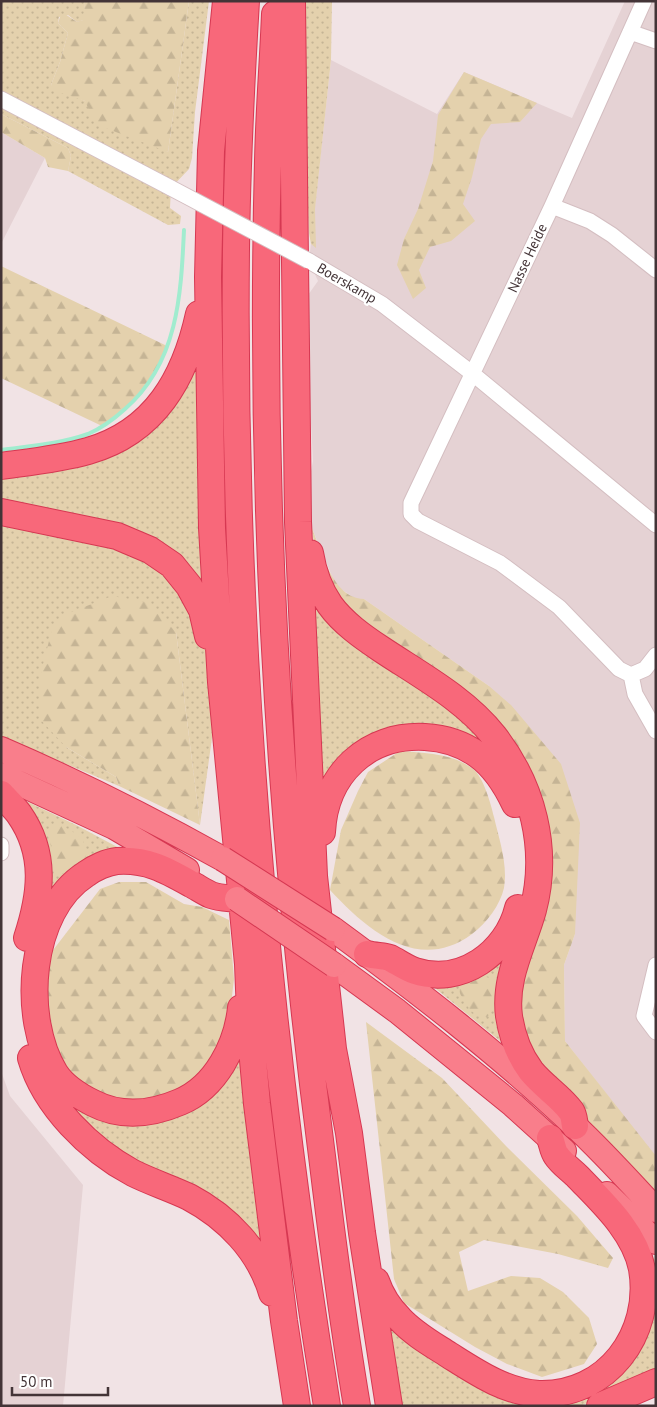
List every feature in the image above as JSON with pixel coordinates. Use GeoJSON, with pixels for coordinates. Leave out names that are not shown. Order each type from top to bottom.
{"type":"FeatureCollection","features":[{"type":"Feature","properties":{"kind":"highway"},"geometry":{"type":"LineString","coordinates":[[226,1],[211,150],[208,277],[212,528],[221,682],[248,964],[251,1038],[257,1104],[284,1321],[297,1406]]}},
{"type":"Feature","properties":{"kind":"highway"},"geometry":{"type":"LineString","coordinates":[[246,1],[238,154],[236,249],[239,528],[245,654],[273,1002],[300,1225],[327,1406]]}},
{"type":"Feature","properties":{"kind":"highway"},"geometry":{"type":"LineString","coordinates":[[276,1],[268,158],[265,334],[269,527],[275,656],[282,768],[302,990],[332,1238],[357,1406]]}},
{"type":"Feature","properties":{"kind":"highway"},"geometry":{"type":"LineString","coordinates":[[292,1],[298,522],[314,876],[333,1049],[349,1132],[389,1406]]}},
{"type":"Feature","properties":{"kind":"highway"},"geometry":{"type":"LineString","coordinates":[[1,466],[88,451],[109,443],[129,432],[146,419],[161,404],[174,386],[184,366],[193,340],[208,277]]}},
{"type":"Feature","properties":{"kind":"highway"},"geometry":{"type":"LineString","coordinates":[[1,512],[117,536],[150,550],[172,565],[189,586],[202,610],[221,682]]}},
{"type":"Feature","properties":{"kind":"highway"},"geometry":{"type":"LineString","coordinates":[[298,522],[307,536],[312,568],[319,587],[331,606],[347,623],[366,638],[456,700],[477,717],[493,735],[509,758],[523,784],[533,812],[540,858],[538,886],[533,910],[511,973],[508,993],[509,1015],[513,1036],[521,1056],[532,1072],[572,1113],[575,1126]]}},
{"type":"Feature","properties":{"kind":"highway"},"geometry":{"type":"LineString","coordinates":[[314,876],[320,862],[322,819],[335,784],[346,768],[360,754],[375,746],[391,740],[414,737],[438,738],[459,745],[478,755],[492,767],[507,787],[517,808],[524,842],[525,866],[516,915],[508,934],[496,949],[481,962],[460,972],[437,975],[415,971],[389,958],[367,954]]}},
{"type":"Feature","properties":{"kind":"highway"},"geometry":{"type":"LineString","coordinates":[[1,749],[53,771],[128,807],[223,859],[333,929],[501,1061],[575,1126],[656,1210]]}},
{"type":"Feature","properties":{"kind":"highway"},"geometry":{"type":"LineString","coordinates":[[1,776],[114,827],[232,896],[334,964],[397,1011],[512,1105],[550,1138],[656,1242]]}},
{"type":"Feature","properties":{"kind":"highway"},"geometry":{"type":"LineString","coordinates":[[1,794],[20,815],[34,843],[38,864],[39,890],[35,913],[24,947],[20,1004],[24,1031],[32,1062],[48,1094],[67,1121],[90,1145],[106,1157],[133,1173],[188,1197],[211,1211],[230,1226],[247,1244],[260,1263],[269,1284],[275,1307],[284,1321]]}},
{"type":"Feature","properties":{"kind":"highway"},"geometry":{"type":"LineString","coordinates":[[232,896],[211,895],[161,867],[139,861],[114,861],[93,869],[74,882],[60,898],[49,920],[39,950],[34,982],[36,1020],[43,1050],[56,1074],[75,1094],[100,1106],[124,1113],[146,1113],[174,1105],[187,1099],[205,1085],[220,1067],[231,1048],[239,1023],[241,982],[248,964]]}},
{"type":"Feature","properties":{"kind":"highway"},"geometry":{"type":"LineString","coordinates":[[366,1255],[387,1305],[400,1320],[432,1344],[479,1373],[512,1388],[538,1394],[573,1389],[589,1382],[603,1373],[618,1359],[629,1344],[638,1326],[643,1308],[644,1288],[641,1266],[633,1246],[616,1216],[556,1155],[550,1138]]}},
{"type":"Feature","properties":{"kind":"highway"},"geometry":{"type":"LineString","coordinates":[[600,1406],[656,1382]]}},
{"type":"Feature","properties":{"kind":"street","name":"Nasse Heide"},"geometry":{"type":"LineString","coordinates":[[632,675],[619,669],[559,607],[500,562],[418,521],[411,514],[411,503],[552,206],[644,1]]}},
{"type":"Feature","properties":{"kind":"street"},"geometry":{"type":"LineString","coordinates":[[630,32],[656,41]]}},
{"type":"Feature","properties":{"kind":"street","name":"Boerskamp"},"geometry":{"type":"LineString","coordinates":[[1,99],[308,261],[382,304],[473,374],[656,525]]}},
{"type":"Feature","properties":{"kind":"street"},"geometry":{"type":"LineString","coordinates":[[552,206],[590,221],[612,235],[656,270]]}},
{"type":"Feature","properties":{"kind":"street"},"geometry":{"type":"LineString","coordinates":[[656,655],[645,669],[632,675],[634,694],[656,731]]}},
{"type":"Feature","properties":{"kind":"street"},"geometry":{"type":"LineString","coordinates":[[656,964],[644,1016],[656,1032]]}},
{"type":"Feature","properties":{"kind":"shaded area"},"geometry":{"type":"Polygon","coordinates":[[[625,1],[656,1],[656,1158],[565,1041],[564,965],[575,934],[489,686],[364,599],[356,599],[341,589],[334,581],[311,526],[308,501],[313,461],[307,348],[308,295],[318,281],[309,261],[331,60],[437,114],[464,72],[572,118],[625,1]]]}},
{"type":"Feature","properties":{"kind":"shaded area"},"geometry":{"type":"Polygon","coordinates":[[[1,132],[45,158],[1,244],[1,132]]]}},
{"type":"Feature","properties":{"kind":"shaded area"},"geometry":{"type":"Polygon","coordinates":[[[1,1071],[10,1096],[83,1185],[63,1406],[1,1406],[1,1071]]]}},
{"type":"Feature","properties":{"kind":"green space"},"geometry":{"type":"Polygon","coordinates":[[[1,1],[85,1],[84,20],[77,22],[68,15],[59,17],[58,23],[68,33],[51,85],[85,101],[168,152],[189,1],[209,1],[195,112],[192,158],[189,169],[171,188],[170,208],[181,216],[180,224],[168,225],[68,171],[71,156],[68,148],[1,114],[1,1]]]}},
{"type":"Feature","properties":{"kind":"green space"},"geometry":{"type":"Polygon","coordinates":[[[85,1],[189,1],[168,152],[95,124],[85,101],[55,91],[51,85],[68,33],[58,23],[61,14],[65,14],[77,22],[83,20],[85,1]]]}},
{"type":"Feature","properties":{"kind":"green space"},"geometry":{"type":"Polygon","coordinates":[[[301,1],[332,1],[331,60],[315,209],[316,248],[311,244],[309,233],[301,1]]]}},
{"type":"Feature","properties":{"kind":"green space"},"geometry":{"type":"Polygon","coordinates":[[[464,72],[537,103],[520,122],[491,124],[481,139],[463,204],[475,221],[451,241],[430,247],[419,270],[426,288],[413,299],[397,265],[404,239],[418,209],[433,161],[438,115],[464,72]]]}},
{"type":"Feature","properties":{"kind":"green space"},"geometry":{"type":"Polygon","coordinates":[[[1,114],[68,148],[71,156],[68,171],[48,167],[45,158],[1,132],[1,114]]]}},
{"type":"Feature","properties":{"kind":"green space"},"geometry":{"type":"Polygon","coordinates":[[[1,266],[167,346],[152,380],[136,398],[108,423],[102,426],[1,378],[1,266]]]}},
{"type":"Feature","properties":{"kind":"green space"},"geometry":{"type":"Polygon","coordinates":[[[198,351],[207,601],[187,573],[1,506],[1,477],[89,462],[198,351]]]}},
{"type":"Feature","properties":{"kind":"green space"},"geometry":{"type":"Polygon","coordinates":[[[1,522],[135,550],[165,567],[204,635],[215,716],[200,825],[176,632],[66,747],[116,777],[119,786],[1,737],[1,522]]]}},
{"type":"Feature","properties":{"kind":"green space"},"geometry":{"type":"Polygon","coordinates":[[[311,526],[324,560],[336,582],[344,591],[353,597],[364,599],[489,686],[511,705],[561,764],[580,823],[575,934],[564,965],[565,1041],[656,1156],[656,1196],[588,1122],[529,1050],[517,1009],[540,910],[515,756],[356,624],[318,564],[311,526]]]}},
{"type":"Feature","properties":{"kind":"green space"},"geometry":{"type":"Polygon","coordinates":[[[309,582],[491,746],[421,731],[322,795],[309,582]]]}},
{"type":"Feature","properties":{"kind":"green space"},"geometry":{"type":"Polygon","coordinates":[[[112,596],[146,602],[176,632],[200,825],[119,786],[116,777],[66,747],[39,718],[39,681],[52,629],[69,613],[112,596]]]}},
{"type":"Feature","properties":{"kind":"green space"},"geometry":{"type":"Polygon","coordinates":[[[400,751],[428,753],[447,757],[465,764],[477,773],[491,805],[504,861],[504,888],[496,907],[488,919],[472,934],[452,945],[432,950],[413,948],[395,942],[377,932],[360,919],[330,890],[341,830],[358,791],[368,772],[400,751]]]}},
{"type":"Feature","properties":{"kind":"green space"},"geometry":{"type":"Polygon","coordinates":[[[28,802],[123,850],[39,926],[24,807],[28,802]]]}},
{"type":"Feature","properties":{"kind":"green space"},"geometry":{"type":"Polygon","coordinates":[[[59,825],[76,834],[86,847],[85,860],[60,875],[51,865],[49,856],[51,846],[48,836],[50,828],[59,825]]]}},
{"type":"Feature","properties":{"kind":"green space"},"geometry":{"type":"Polygon","coordinates":[[[119,882],[146,882],[184,904],[202,907],[229,920],[234,979],[227,1038],[206,1072],[180,1095],[139,1106],[107,1100],[78,1085],[57,1055],[47,1013],[47,958],[100,889],[119,882]]]}},
{"type":"Feature","properties":{"kind":"green space"},"geometry":{"type":"Polygon","coordinates":[[[505,952],[510,1049],[430,984],[505,952]]]}},
{"type":"Feature","properties":{"kind":"green space"},"geometry":{"type":"Polygon","coordinates":[[[482,976],[494,979],[495,984],[493,1010],[487,1017],[473,1012],[460,994],[460,989],[482,976]]]}},
{"type":"Feature","properties":{"kind":"green space"},"geometry":{"type":"Polygon","coordinates":[[[366,1022],[442,1078],[506,1146],[577,1216],[613,1258],[608,1268],[558,1254],[484,1240],[459,1252],[468,1291],[511,1276],[540,1278],[563,1292],[589,1318],[597,1344],[584,1364],[542,1377],[507,1364],[475,1347],[404,1303],[394,1279],[366,1022]]]}},
{"type":"Feature","properties":{"kind":"green space"},"geometry":{"type":"Polygon","coordinates":[[[240,1056],[269,1266],[75,1115],[71,1103],[240,1056]]]}},
{"type":"Feature","properties":{"kind":"green space"},"geometry":{"type":"Polygon","coordinates":[[[644,1246],[656,1261],[656,1376],[580,1406],[397,1406],[382,1309],[524,1400],[613,1376],[644,1246]]]}},
{"type":"Feature","properties":{"kind":"waterway"},"geometry":{"type":"LineString","coordinates":[[1,450],[56,442],[88,434],[117,416],[143,391],[156,371],[173,327],[181,279],[184,230]]}}]}
